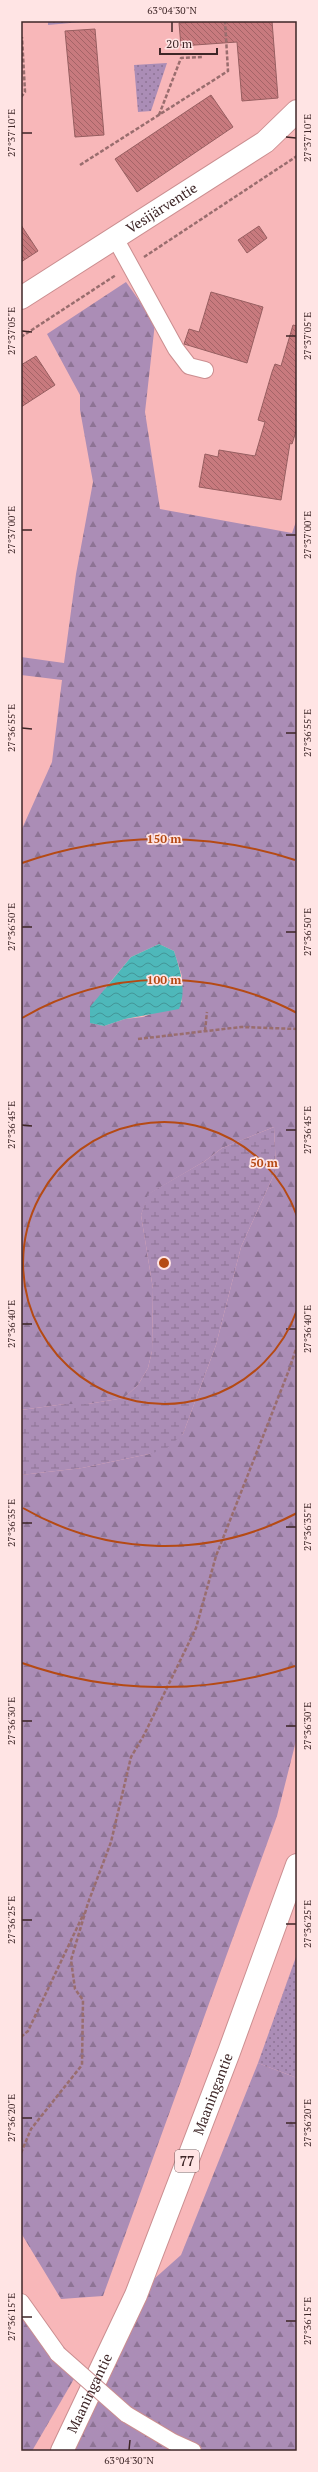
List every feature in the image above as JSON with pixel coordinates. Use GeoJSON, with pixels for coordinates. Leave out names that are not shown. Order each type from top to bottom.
{"type":"FeatureCollection","features":[{"type":"Feature","properties":{"kind":"main road","name":"Vesijärventie"},"geometry":{"type":"LineString","coordinates":[[21,298],[265,142],[297,111]]}},
{"type":"Feature","properties":{"kind":"main road","name":"Maaningantie"},"geometry":{"type":"LineString","coordinates":[[62,2451],[136,2295],[227,2056],[297,1865]]}},
{"type":"Feature","properties":{"kind":"street"},"geometry":{"type":"LineString","coordinates":[[115,238],[176,349],[189,366],[205,370]]}},
{"type":"Feature","properties":{"kind":"street"},"geometry":{"type":"LineString","coordinates":[[21,2302],[58,2354],[126,2414],[173,2442],[193,2451]]}},
{"type":"Feature","properties":{"kind":"path"},"geometry":{"type":"LineString","coordinates":[[80,165],[228,71],[225,21]]}},
{"type":"Feature","properties":{"kind":"path"},"geometry":{"type":"LineString","coordinates":[[21,97],[25,92],[22,37]]}},
{"type":"Feature","properties":{"kind":"path"},"geometry":{"type":"LineString","coordinates":[[159,115],[181,58],[203,57]]}},
{"type":"Feature","properties":{"kind":"path"},"geometry":{"type":"LineString","coordinates":[[21,337],[297,156]]}},
{"type":"Feature","properties":{"kind":"path"},"geometry":{"type":"LineString","coordinates":[[205,1032],[208,1012]]}},
{"type":"Feature","properties":{"kind":"path"},"geometry":{"type":"LineString","coordinates":[[138,1039],[241,1027],[297,1029]]}},
{"type":"Feature","properties":{"kind":"path"},"geometry":{"type":"LineString","coordinates":[[21,2153],[31,2129],[82,2065],[83,2000],[75,1989],[71,1960],[88,1903],[111,1842],[131,1757],[144,1735],[196,1628],[216,1556],[290,1370],[297,1346]]}},
{"type":"Feature","properties":{"kind":"path"},"geometry":{"type":"LineString","coordinates":[[21,2037],[28,2031],[88,1903]]}},
{"type":"Feature","properties":{"kind":"green space"},"geometry":{"type":"Polygon","coordinates":[[[48,21],[92,21],[48,25],[48,21]]]}},
{"type":"Feature","properties":{"kind":"green space"},"geometry":{"type":"Polygon","coordinates":[[[167,63],[151,111],[138,112],[134,65],[167,63]]]}},
{"type":"Feature","properties":{"kind":"green space"},"geometry":{"type":"Polygon","coordinates":[[[126,282],[155,323],[145,412],[160,509],[292,533],[297,519],[297,1737],[277,1816],[103,2296],[61,2299],[21,2233],[21,1475],[82,1468],[149,1454],[183,1434],[216,1345],[241,1247],[276,1170],[274,1127],[222,1148],[205,1161],[149,1194],[141,1215],[153,1289],[152,1351],[148,1368],[138,1385],[124,1398],[88,1404],[65,1404],[21,1410],[21,831],[52,762],[62,680],[21,675],[21,657],[64,663],[76,574],[93,482],[80,410],[80,395],[47,334],[126,282]],[[159,944],[131,957],[106,987],[91,1023],[104,1026],[125,1019],[143,1017],[182,1002],[182,976],[174,951],[159,944]]]}},
{"type":"Feature","properties":{"kind":"green space"},"geometry":{"type":"Polygon","coordinates":[[[274,1127],[276,1170],[241,1247],[216,1345],[183,1434],[166,1449],[149,1454],[82,1468],[21,1475],[21,1410],[65,1404],[88,1404],[124,1398],[138,1385],[148,1368],[152,1351],[153,1289],[141,1215],[148,1194],[205,1161],[222,1148],[274,1127]]]}},
{"type":"Feature","properties":{"kind":"green space"},"geometry":{"type":"Polygon","coordinates":[[[297,1954],[297,2078],[258,2063],[297,1954]]]}},
{"type":"Feature","properties":{"kind":"green space"},"geometry":{"type":"Polygon","coordinates":[[[258,2063],[297,2078],[297,2451],[62,2451],[136,2295],[181,2255],[258,2063]]]}},
{"type":"Feature","properties":{"kind":"green space"},"geometry":{"type":"Polygon","coordinates":[[[21,2302],[78,2372],[32,2451],[21,2451],[21,2302]]]}},
{"type":"Feature","properties":{"kind":"water"},"geometry":{"type":"Polygon","coordinates":[[[159,944],[174,951],[183,987],[179,1009],[125,1019],[104,1026],[90,1023],[90,1007],[131,957],[159,944]]]}},
{"type":"Feature","properties":{"kind":"building"},"geometry":{"type":"Polygon","coordinates":[[[208,21],[272,21],[278,98],[242,101],[237,42],[181,46],[179,23],[208,21]]]}},
{"type":"Feature","properties":{"kind":"building"},"geometry":{"type":"Polygon","coordinates":[[[95,29],[104,135],[75,137],[65,31],[95,29]]]}},
{"type":"Feature","properties":{"kind":"building"},"geometry":{"type":"Polygon","coordinates":[[[211,95],[233,127],[137,192],[115,159],[211,95]]]}},
{"type":"Feature","properties":{"kind":"building"},"geometry":{"type":"Polygon","coordinates":[[[21,225],[38,251],[21,262],[21,225]]]}},
{"type":"Feature","properties":{"kind":"building"},"geometry":{"type":"Polygon","coordinates":[[[259,226],[267,238],[247,253],[238,240],[259,226]]]}},
{"type":"Feature","properties":{"kind":"building"},"geometry":{"type":"Polygon","coordinates":[[[211,292],[263,307],[247,363],[184,344],[189,329],[199,332],[211,292]]]}},
{"type":"Feature","properties":{"kind":"building"},"geometry":{"type":"Polygon","coordinates":[[[293,325],[297,326],[297,428],[292,444],[290,443],[281,500],[199,487],[205,454],[218,457],[219,450],[255,456],[265,422],[258,420],[272,372],[275,364],[281,366],[293,325]]]}},
{"type":"Feature","properties":{"kind":"building"},"geometry":{"type":"Polygon","coordinates":[[[36,356],[55,385],[21,407],[21,365],[36,356]]]}}]}
